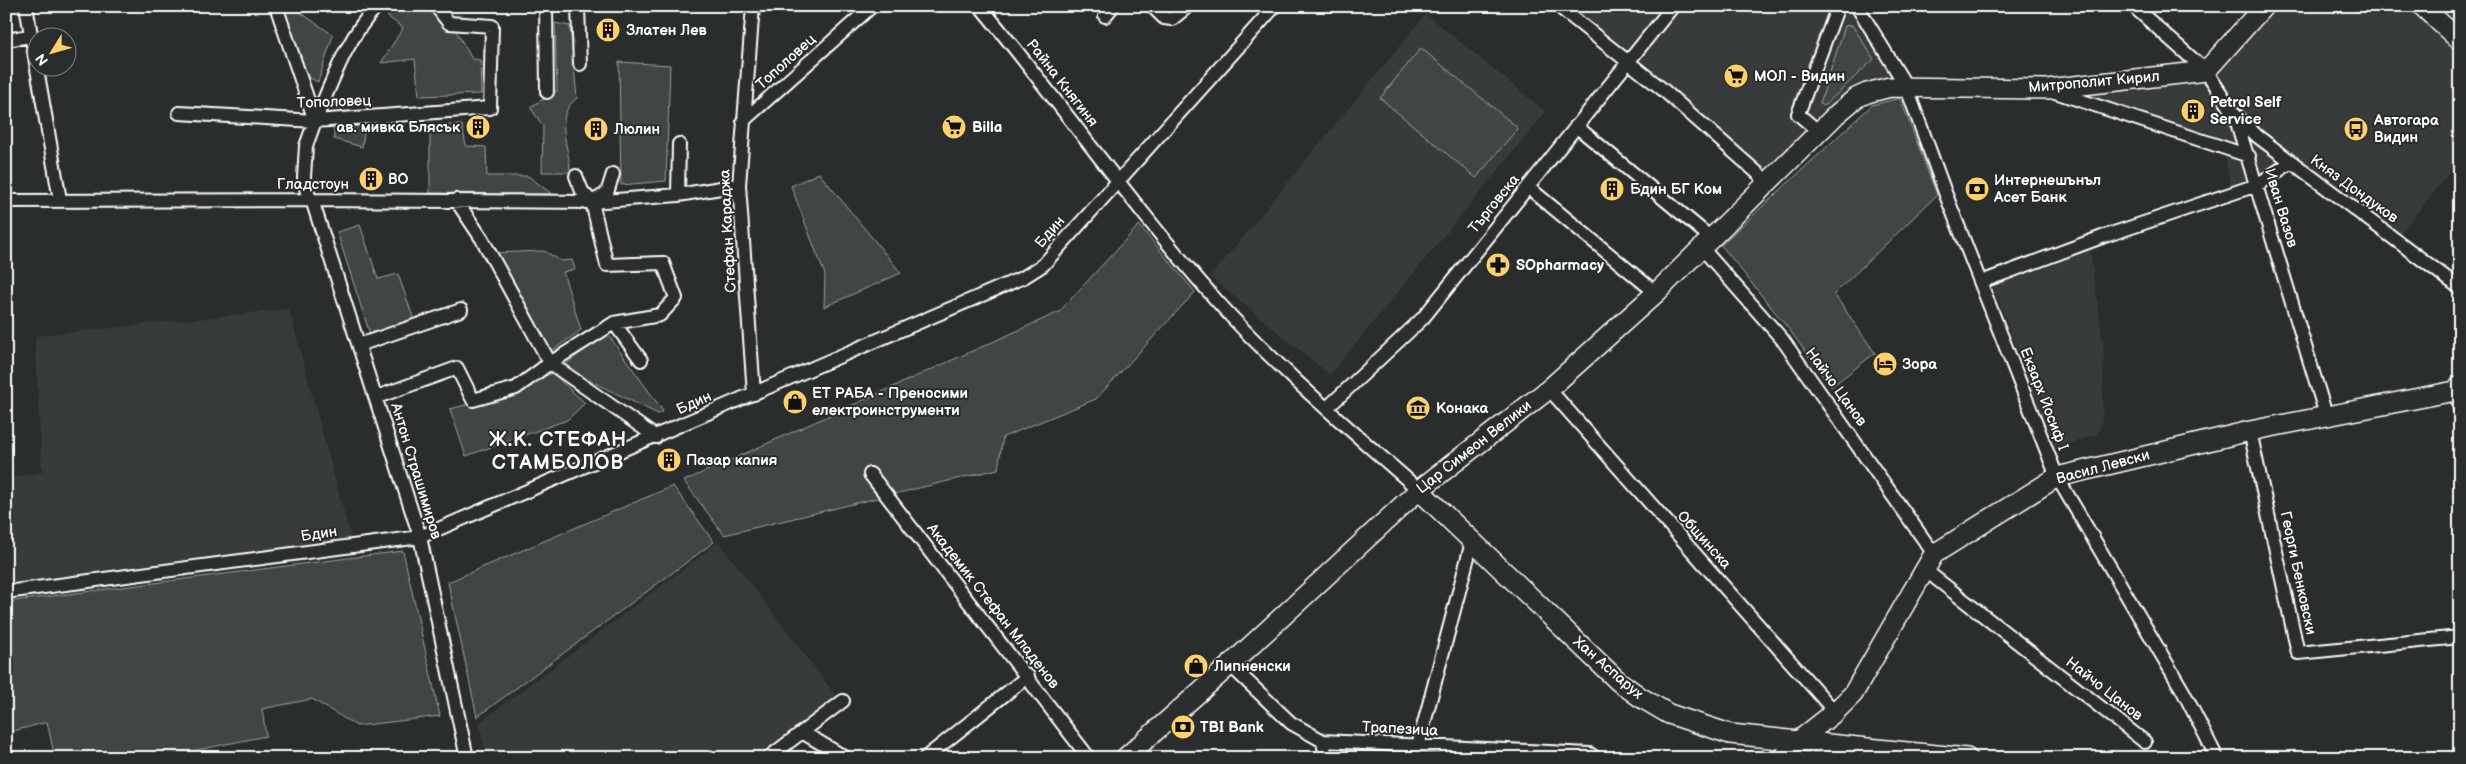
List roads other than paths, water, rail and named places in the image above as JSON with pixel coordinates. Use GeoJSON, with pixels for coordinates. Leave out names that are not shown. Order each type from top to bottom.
{"type":"FeatureCollection","features":[{"type":"Feature","properties":{"kind":"street"},"geometry":{"type":"LineString","coordinates":[[26,6],[29,28]]}},
{"type":"Feature","properties":{"kind":"street"},"geometry":{"type":"LineString","coordinates":[[276,6],[316,121]]}},
{"type":"Feature","properties":{"kind":"street","name":"Антон Страшимиров"},"geometry":{"type":"LineString","coordinates":[[377,6],[359,25],[341,60],[306,146],[304,177],[307,193],[312,200],[377,397],[420,537],[467,758]]}},
{"type":"Feature","properties":{"kind":"street","name":"Тополовец"},"geometry":{"type":"LineString","coordinates":[[179,113],[316,121],[490,108],[492,26],[449,23],[436,6]]}},
{"type":"Feature","properties":{"kind":"street"},"geometry":{"type":"LineString","coordinates":[[546,6],[547,92]]}},
{"type":"Feature","properties":{"kind":"street"},"geometry":{"type":"LineString","coordinates":[[578,6],[580,64]]}},
{"type":"Feature","properties":{"kind":"street","name":"Стефан Караджа"},"geometry":{"type":"LineString","coordinates":[[753,6],[739,185],[754,394]]}},
{"type":"Feature","properties":{"kind":"street","name":"Тополовец"},"geometry":{"type":"LineString","coordinates":[[743,121],[872,6]]}},
{"type":"Feature","properties":{"kind":"street","name":"Райна Княгиня"},"geometry":{"type":"LineString","coordinates":[[980,6],[1116,181],[1218,301],[1262,349],[1418,490]]}},
{"type":"Feature","properties":{"kind":"street"},"geometry":{"type":"LineString","coordinates":[[1152,6],[1164,18],[1172,19],[1188,6]]}},
{"type":"Feature","properties":{"kind":"street","name":"Бдин"},"geometry":{"type":"LineString","coordinates":[[6,592],[420,537],[1024,277],[1043,265],[1116,181],[1275,6]]}},
{"type":"Feature","properties":{"kind":"street"},"geometry":{"type":"LineString","coordinates":[[1558,6],[1661,88],[1769,183]]}},
{"type":"Feature","properties":{"kind":"street","name":"Търговска"},"geometry":{"type":"LineString","coordinates":[[1327,408],[1423,318],[1672,6]]}},
{"type":"Feature","properties":{"kind":"street"},"geometry":{"type":"LineString","coordinates":[[1818,132],[1798,114],[1838,6]]}},
{"type":"Feature","properties":{"kind":"street","name":"Екзарх Йосиф I"},"geometry":{"type":"LineString","coordinates":[[1857,6],[1906,86],[1946,194],[2057,477],[2184,691],[2217,758]]}},
{"type":"Feature","properties":{"kind":"street","name":"Княз Дондуков"},"geometry":{"type":"LineString","coordinates":[[2133,6],[2206,70],[2233,112],[2257,136],[2290,163],[2396,239],[2460,288]]}},
{"type":"Feature","properties":{"kind":"street"},"geometry":{"type":"LineString","coordinates":[[2206,70],[2264,6]]}},
{"type":"Feature","properties":{"kind":"street"},"geometry":{"type":"LineString","coordinates":[[2422,6],[2460,41]]}},
{"type":"Feature","properties":{"kind":"street"},"geometry":{"type":"LineString","coordinates":[[6,40],[28,36]]}},
{"type":"Feature","properties":{"kind":"street","name":"Митрополит Кирил"},"geometry":{"type":"LineString","coordinates":[[1867,93],[1880,88],[1906,86],[2046,89],[2206,70]]}},
{"type":"Feature","properties":{"kind":"street"},"geometry":{"type":"LineString","coordinates":[[38,78],[60,200]]}},
{"type":"Feature","properties":{"kind":"street","name":"Иван Вазов"},"geometry":{"type":"LineString","coordinates":[[2046,89],[2249,156],[2326,415]]}},
{"type":"Feature","properties":{"kind":"street","name":"Цар Симеон Велики"},"geometry":{"type":"LineString","coordinates":[[1126,758],[1230,665],[1418,490],[1549,389],[1656,293],[1769,183],[1818,132],[1856,98],[1867,93]]}},
{"type":"Feature","properties":{"kind":"street","name":"Княз Дондуков"},"geometry":{"type":"LineString","coordinates":[[2233,112],[2249,156]]}},
{"type":"Feature","properties":{"kind":"street","name":"Найчо Цанов"},"geometry":{"type":"LineString","coordinates":[[1576,126],[1618,161],[1706,243],[1782,339],[1930,562],[2145,742]]}},
{"type":"Feature","properties":{"kind":"street"},"geometry":{"type":"LineString","coordinates":[[678,195],[679,144]]}},
{"type":"Feature","properties":{"kind":"street"},"geometry":{"type":"LineString","coordinates":[[1981,282],[2102,237],[2258,184],[2290,163]]}},
{"type":"Feature","properties":{"kind":"street"},"geometry":{"type":"LineString","coordinates":[[592,202],[607,193],[613,174]]}},
{"type":"Feature","properties":{"kind":"street"},"geometry":{"type":"LineString","coordinates":[[377,397],[457,368],[473,400],[516,388],[550,363],[614,323],[660,315],[676,298],[663,263],[607,265],[592,202],[582,190],[576,176]]}},
{"type":"Feature","properties":{"kind":"street","name":"Гладстоун"},"geometry":{"type":"LineString","coordinates":[[6,201],[456,200],[592,202],[678,195],[739,185]]}},
{"type":"Feature","properties":{"kind":"street"},"geometry":{"type":"LineString","coordinates":[[1528,187],[1656,293]]}},
{"type":"Feature","properties":{"kind":"street"},"geometry":{"type":"LineString","coordinates":[[456,200],[482,239],[550,363],[656,437]]}},
{"type":"Feature","properties":{"kind":"street"},"geometry":{"type":"LineString","coordinates":[[359,345],[461,310]]}},
{"type":"Feature","properties":{"kind":"street"},"geometry":{"type":"LineString","coordinates":[[614,323],[641,360]]}},
{"type":"Feature","properties":{"kind":"street","name":"Общинска"},"geometry":{"type":"LineString","coordinates":[[1549,389],[1835,712]]}},
{"type":"Feature","properties":{"kind":"street","name":"Васил Левски"},"geometry":{"type":"LineString","coordinates":[[1797,742],[1835,712],[1864,677],[1930,562],[2057,477],[2326,415],[2458,395]]}},
{"type":"Feature","properties":{"kind":"street","name":"Георги Бенковски"},"geometry":{"type":"LineString","coordinates":[[2250,431],[2298,652],[2460,637]]}},
{"type":"Feature","properties":{"kind":"street","name":"Академик Стефан Младенов"},"geometry":{"type":"LineString","coordinates":[[870,474],[1028,676],[1089,758]]}},
{"type":"Feature","properties":{"kind":"street","name":"Хан Аспарух"},"geometry":{"type":"LineString","coordinates":[[1418,490],[1618,681],[1640,698],[1669,714],[1730,734],[1967,758]]}},
{"type":"Feature","properties":{"kind":"street"},"geometry":{"type":"LineString","coordinates":[[1418,746],[1472,542]]}},
{"type":"Feature","properties":{"kind":"street","name":"Трапезица"},"geometry":{"type":"LineString","coordinates":[[1230,665],[1291,723],[1323,740],[1591,756]]}},
{"type":"Feature","properties":{"kind":"street"},"geometry":{"type":"LineString","coordinates":[[924,758],[1028,676]]}},
{"type":"Feature","properties":{"kind":"street"},"geometry":{"type":"LineString","coordinates":[[768,758],[843,701]]}},
{"type":"Feature","properties":{"kind":"street"},"geometry":{"type":"LineString","coordinates":[[802,732],[846,758]]}},
{"type":"Feature","properties":{"kind":"street"},"geometry":{"type":"LineString","coordinates":[[1323,740],[1326,758]]}},
{"type":"Feature","properties":{"kind":"street"},"geometry":{"type":"LineString","coordinates":[[1777,758],[1797,742]]}},
{"type":"Feature","properties":{"kind":"place","name":"Златен Лев"},"geometry":{"type":"Point","coordinates":[608,30]}},
{"type":"Feature","properties":{"kind":"place","name":"МОЛ - Видин"},"geometry":{"type":"Point","coordinates":[1736,76]}},
{"type":"Feature","properties":{"kind":"place","name":"Petrol Self Service"},"geometry":{"type":"Point","coordinates":[2193,111]}},
{"type":"Feature","properties":{"kind":"place","name":"ав. мивка Блясък"},"geometry":{"type":"Point","coordinates":[478,127]}},
{"type":"Feature","properties":{"kind":"place","name":"Billa"},"geometry":{"type":"Point","coordinates":[954,127]}},
{"type":"Feature","properties":{"kind":"place","name":"Люлин"},"geometry":{"type":"Point","coordinates":[596,129]}},
{"type":"Feature","properties":{"kind":"place","name":"Автогара Видин"},"geometry":{"type":"Point","coordinates":[2356,129]}},
{"type":"Feature","properties":{"kind":"place","name":"ВО"},"geometry":{"type":"Point","coordinates":[371,179]}},
{"type":"Feature","properties":{"kind":"place","name":"Бдин БГ Ком"},"geometry":{"type":"Point","coordinates":[1612,189]}},
{"type":"Feature","properties":{"kind":"place","name":"Интернешънъл Асет Банк"},"geometry":{"type":"Point","coordinates":[1977,189]}},
{"type":"Feature","properties":{"kind":"place","name":"SOpharmacy"},"geometry":{"type":"Point","coordinates":[1498,265]}},
{"type":"Feature","properties":{"kind":"place","name":"Зора"},"geometry":{"type":"Point","coordinates":[1885,364]}},
{"type":"Feature","properties":{"kind":"place","name":"ЕТ РАБА - Преносими електроинструменти"},"geometry":{"type":"Point","coordinates":[795,402]}},
{"type":"Feature","properties":{"kind":"place","name":"Конака"},"geometry":{"type":"Point","coordinates":[1418,408]}},
{"type":"Feature","properties":{"kind":"place","name":"Пазар капия"},"geometry":{"type":"Point","coordinates":[669,460]}},
{"type":"Feature","properties":{"kind":"place","name":"Липненски"},"geometry":{"type":"Point","coordinates":[1196,666]}},
{"type":"Feature","properties":{"kind":"place","name":"TBI Bank"},"geometry":{"type":"Point","coordinates":[1183,727]}},
{"type":"Feature","properties":{"kind":"district","name":"Ж.К. СТЕФАН СТАМБОЛОВ"},"geometry":{"type":"Point","coordinates":[558,452]}}]}
